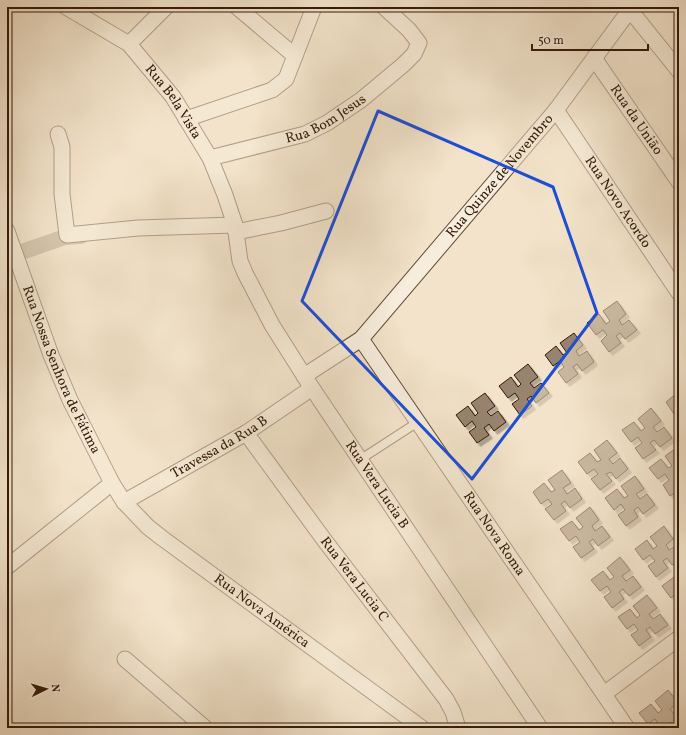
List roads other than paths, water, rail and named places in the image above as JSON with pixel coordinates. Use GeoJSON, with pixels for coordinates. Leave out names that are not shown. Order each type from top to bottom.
{"type":"FeatureCollection","features":[{"type":"Feature","properties":{"kind":"street","name":"Rua Bela Vista"},"geometry":{"type":"LineString","coordinates":[[66,7],[129,44],[173,97],[210,158],[226,195],[235,228]]}},
{"type":"Feature","properties":{"kind":"street"},"geometry":{"type":"LineString","coordinates":[[129,44],[166,7]]}},
{"type":"Feature","properties":{"kind":"street"},"geometry":{"type":"LineString","coordinates":[[237,7],[295,56]]}},
{"type":"Feature","properties":{"kind":"street"},"geometry":{"type":"LineString","coordinates":[[186,119],[272,90],[286,79],[314,7]]}},
{"type":"Feature","properties":{"kind":"street","name":"Rua Bom Jesus"},"geometry":{"type":"LineString","coordinates":[[210,158],[306,134],[327,123],[361,100],[403,65],[414,54],[419,43],[409,30],[384,7]]}},
{"type":"Feature","properties":{"kind":"street"},"geometry":{"type":"LineString","coordinates":[[631,8],[679,71]]}},
{"type":"Feature","properties":{"kind":"street","name":"Rua Quinze de Novembro"},"geometry":{"type":"LineString","coordinates":[[308,382],[361,339],[556,110],[631,8]]}},
{"type":"Feature","properties":{"kind":"street","name":"Rua da União"},"geometry":{"type":"LineString","coordinates":[[594,58],[679,182]]}},
{"type":"Feature","properties":{"kind":"street","name":"Rua Novo Acordo"},"geometry":{"type":"LineString","coordinates":[[556,110],[679,294]]}},
{"type":"Feature","properties":{"kind":"street"},"geometry":{"type":"LineString","coordinates":[[58,134],[62,147],[62,194],[68,235],[138,228],[235,228],[280,223],[326,211]]}},
{"type":"Feature","properties":{"kind":"street","name":"Rua Vera Lucia B"},"geometry":{"type":"LineString","coordinates":[[235,228],[238,252],[245,274],[272,325],[308,382],[540,728]]}},
{"type":"Feature","properties":{"kind":"street","name":"Rua Nossa Senhora de Fátima"},"geometry":{"type":"LineString","coordinates":[[7,231],[10,253],[23,272],[60,379],[112,483]]}},
{"type":"Feature","properties":{"kind":"street","name":"Rua Nova Roma"},"geometry":{"type":"LineString","coordinates":[[361,339],[627,728]]}},
{"type":"Feature","properties":{"kind":"street","name":"Travessa da Rua B"},"geometry":{"type":"LineString","coordinates":[[124,502],[246,433],[308,382]]}},
{"type":"Feature","properties":{"kind":"street","name":"Rua Vera Lucia C"},"geometry":{"type":"LineString","coordinates":[[246,433],[325,541],[446,699],[453,712],[458,728]]}},
{"type":"Feature","properties":{"kind":"street"},"geometry":{"type":"LineString","coordinates":[[7,567],[112,483]]}},
{"type":"Feature","properties":{"kind":"street","name":"Rua Nova América"},"geometry":{"type":"LineString","coordinates":[[112,483],[124,502],[148,527],[422,728]]}},
{"type":"Feature","properties":{"kind":"street"},"geometry":{"type":"LineString","coordinates":[[604,694],[679,638]]}},
{"type":"Feature","properties":{"kind":"street"},"geometry":{"type":"LineString","coordinates":[[125,659],[205,728]]}},
{"type":"Feature","properties":{"kind":"lane"},"geometry":{"type":"LineString","coordinates":[[361,459],[418,422]]}},
{"type":"Feature","properties":{"kind":"waterway"},"geometry":{"type":"LineString","coordinates":[[7,257],[65,237],[81,236]]}}]}
